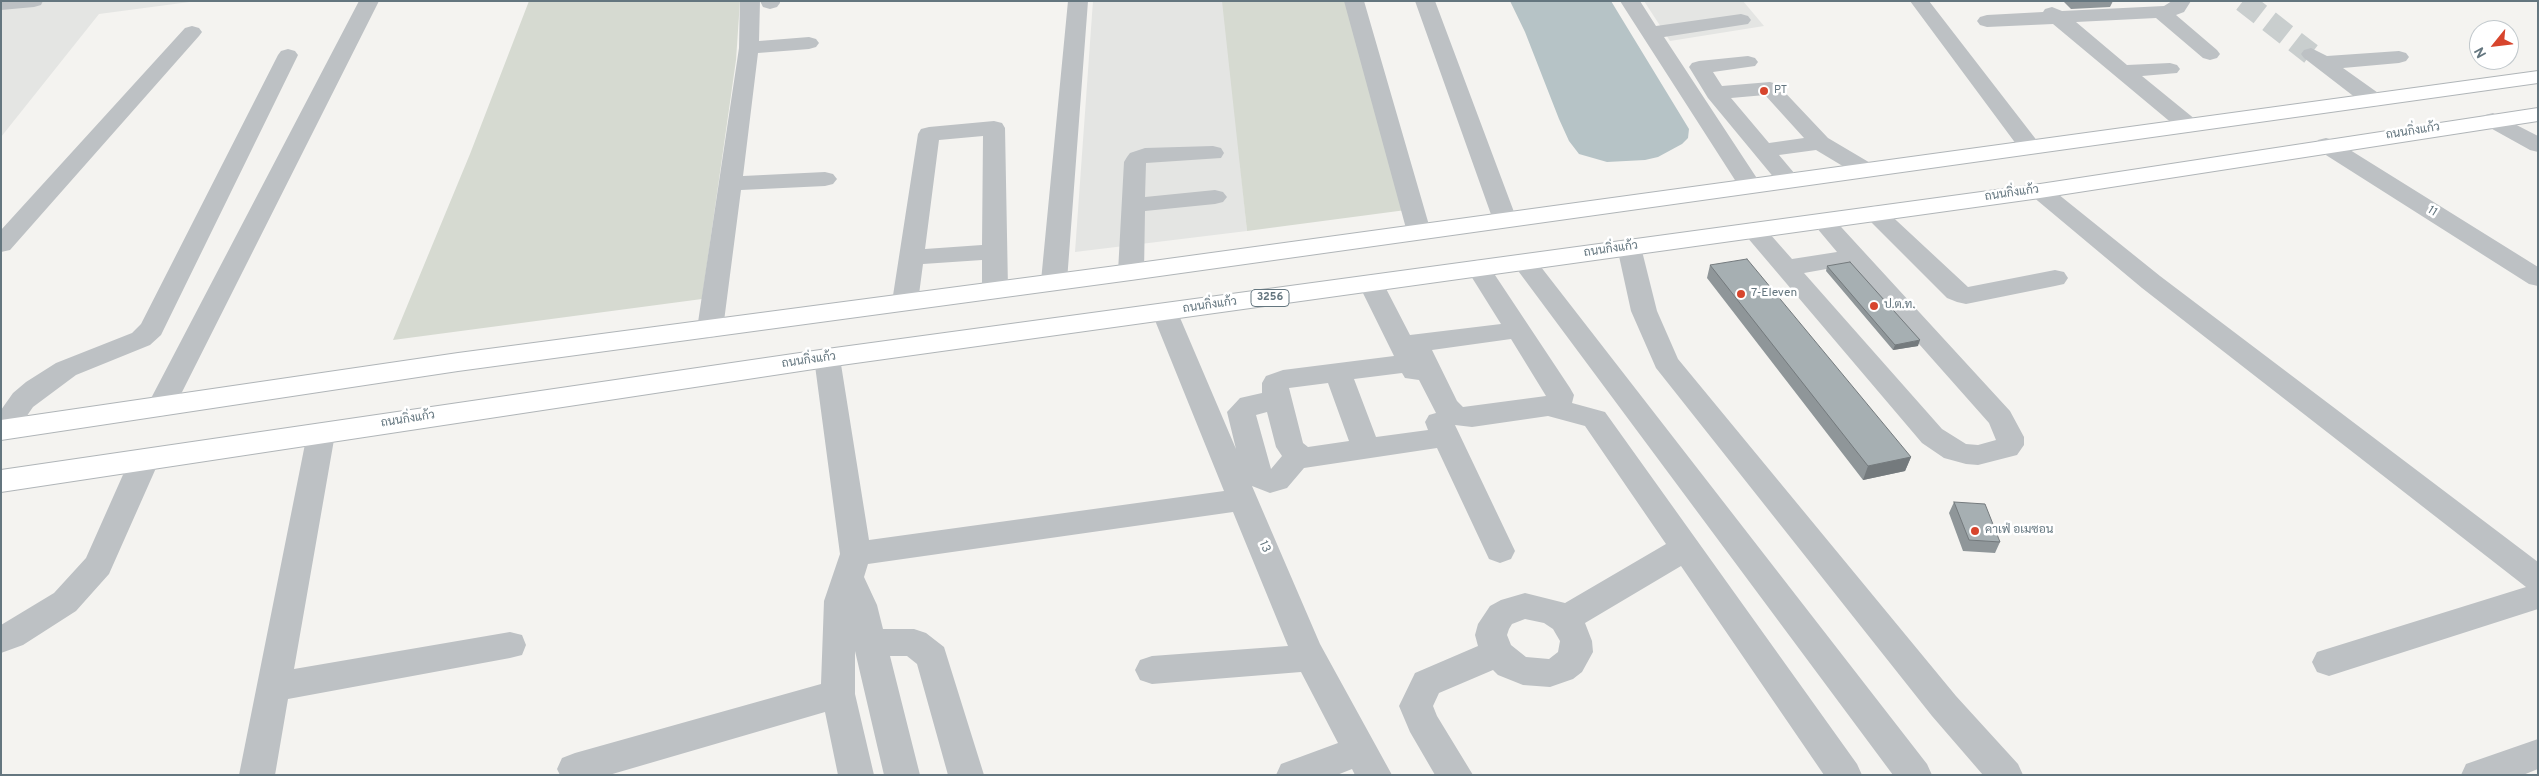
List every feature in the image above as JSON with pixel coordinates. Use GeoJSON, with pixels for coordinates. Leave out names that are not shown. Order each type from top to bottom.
{"type":"FeatureCollection","features":[{"type":"Feature","properties":{"kind":"main road"},"geometry":{"type":"LineString","coordinates":[[2,429],[467,360],[1131,272],[2538,77]]}},
{"type":"Feature","properties":{"kind":"main road","name":"ถนนกิ่งแก้ว"},"geometry":{"type":"LineString","coordinates":[[1,481],[827,358],[1525,263],[1875,212],[2040,191],[2326,145],[2538,114]]}},
{"type":"Feature","properties":{"kind":"street"},"geometry":{"type":"LineString","coordinates":[[1,4],[34,1]]}},
{"type":"Feature","properties":{"kind":"street"},"geometry":{"type":"LineString","coordinates":[[161,406],[369,1]]}},
{"type":"Feature","properties":{"kind":"street"},"geometry":{"type":"LineString","coordinates":[[1054,281],[1078,1]]}},
{"type":"Feature","properties":{"kind":"street"},"geometry":{"type":"LineString","coordinates":[[1354,1],[1419,232]]}},
{"type":"Feature","properties":{"kind":"street"},"geometry":{"type":"LineString","coordinates":[[1425,1],[1505,220]]}},
{"type":"Feature","properties":{"kind":"street"},"geometry":{"type":"LineString","coordinates":[[1630,1],[1750,186]]}},
{"type":"Feature","properties":{"kind":"street"},"geometry":{"type":"LineString","coordinates":[[1919,1],[2030,147]]}},
{"type":"Feature","properties":{"kind":"street"},"geometry":{"type":"LineString","coordinates":[[2039,1],[2188,125]]}},
{"type":"Feature","properties":{"kind":"street"},"geometry":{"type":"LineString","coordinates":[[1987,21],[2161,12],[2177,8],[2182,1]]}},
{"type":"Feature","properties":{"kind":"street"},"geometry":{"type":"LineString","coordinates":[[710,328],[749,48],[763,2]]}},
{"type":"Feature","properties":{"kind":"street"},"geometry":{"type":"LineString","coordinates":[[2161,12],[2210,54]]}},
{"type":"Feature","properties":{"kind":"street"},"geometry":{"type":"LineString","coordinates":[[1651,33],[1741,20]]}},
{"type":"Feature","properties":{"kind":"street"},"geometry":{"type":"LineString","coordinates":[[1,245],[192,32]]}},
{"type":"Feature","properties":{"kind":"street"},"geometry":{"type":"LineString","coordinates":[[749,48],[809,43]]}},
{"type":"Feature","properties":{"kind":"street"},"geometry":{"type":"LineString","coordinates":[[2,429],[23,400],[66,368],[141,339],[152,329],[288,55]]}},
{"type":"Feature","properties":{"kind":"street"},"geometry":{"type":"LineString","coordinates":[[2373,100],[2317,59],[2398,57]]}},
{"type":"Feature","properties":{"kind":"street"},"geometry":{"type":"LineString","coordinates":[[1748,62],[1699,67],[1716,93],[1788,180]]}},
{"type":"Feature","properties":{"kind":"street"},"geometry":{"type":"LineString","coordinates":[[2123,71],[2170,69]]}},
{"type":"Feature","properties":{"kind":"street"},"geometry":{"type":"LineString","coordinates":[[1716,93],[1770,88],[1820,143],[1864,169]]}},
{"type":"Feature","properties":{"kind":"street"},"geometry":{"type":"LineString","coordinates":[[2493,120],[2538,145]]}},
{"type":"Feature","properties":{"kind":"street"},"geometry":{"type":"LineString","coordinates":[[905,302],[929,134],[994,128],[993,252],[995,289]]}},
{"type":"Feature","properties":{"kind":"street"},"geometry":{"type":"LineString","coordinates":[[1764,150],[1820,143]]}},
{"type":"Feature","properties":{"kind":"street","name":"11"},"geometry":{"type":"LineString","coordinates":[[2326,145],[2538,278]]}},
{"type":"Feature","properties":{"kind":"street"},"geometry":{"type":"LineString","coordinates":[[1131,272],[1135,162],[1138,158],[1145,155],[1213,152]]}},
{"type":"Feature","properties":{"kind":"street"},"geometry":{"type":"LineString","coordinates":[[731,183],[825,179]]}},
{"type":"Feature","properties":{"kind":"street"},"geometry":{"type":"LineString","coordinates":[[2040,191],[2151,282],[2538,580]]}},
{"type":"Feature","properties":{"kind":"street"},"geometry":{"type":"LineString","coordinates":[[1134,205],[1215,197]]}},
{"type":"Feature","properties":{"kind":"street"},"geometry":{"type":"LineString","coordinates":[[1875,212],[1956,292],[1966,296],[2055,278]]}},
{"type":"Feature","properties":{"kind":"street"},"geometry":{"type":"LineString","coordinates":[[1753,230],[1932,436],[1954,450],[1966,454],[1978,455],[2007,448],[2010,445],[2010,437],[2000,418],[1823,221]]}},
{"type":"Feature","properties":{"kind":"street"},"geometry":{"type":"LineString","coordinates":[[1629,248],[1644,311],[1666,362],[1944,706],[2005,775]]}},
{"type":"Feature","properties":{"kind":"street"},"geometry":{"type":"LineString","coordinates":[[911,256],[993,252]]}},
{"type":"Feature","properties":{"kind":"street"},"geometry":{"type":"LineString","coordinates":[[1787,268],[1855,256]]}},
{"type":"Feature","properties":{"kind":"street"},"geometry":{"type":"LineString","coordinates":[[1525,263],[1914,775]]}},
{"type":"Feature","properties":{"kind":"street"},"geometry":{"type":"LineString","coordinates":[[1371,284],[1446,408],[1456,416],[1472,417],[1548,406],[1559,401],[1560,395],[1478,268]]}},
{"type":"Feature","properties":{"kind":"street","name":"13"},"geometry":{"type":"LineString","coordinates":[[1165,313],[1311,658],[1367,763]]}},
{"type":"Feature","properties":{"kind":"street"},"geometry":{"type":"LineString","coordinates":[[1446,437],[1306,458],[1298,456],[1290,447],[1278,400],[1276,383],[1282,379],[1338,372],[1410,351],[1517,330]]}},
{"type":"Feature","properties":{"kind":"street"},"geometry":{"type":"LineString","coordinates":[[1410,351],[1446,437],[1500,552]]}},
{"type":"Feature","properties":{"kind":"street"},"geometry":{"type":"LineString","coordinates":[[827,358],[852,566],[902,775]]}},
{"type":"Feature","properties":{"kind":"street"},"geometry":{"type":"LineString","coordinates":[[1338,372],[1366,449]]}},
{"type":"Feature","properties":{"kind":"street"},"geometry":{"type":"LineString","coordinates":[[1278,400],[1250,405],[1241,412],[1257,473],[1261,478],[1270,482],[1276,480],[1284,474],[1298,456]]}},
{"type":"Feature","properties":{"kind":"street"},"geometry":{"type":"LineString","coordinates":[[1548,406],[1595,419],[1844,775]]}},
{"type":"Feature","properties":{"kind":"street"},"geometry":{"type":"LineString","coordinates":[[257,775],[320,434]]}},
{"type":"Feature","properties":{"kind":"street"},"geometry":{"type":"LineString","coordinates":[[1,640],[11,636],[65,602],[98,565],[145,459]]}},
{"type":"Feature","properties":{"kind":"street"},"geometry":{"type":"LineString","coordinates":[[852,566],[1244,499]]}},
{"type":"Feature","properties":{"kind":"street"},"geometry":{"type":"LineString","coordinates":[[1564,620],[1685,548]]}},
{"type":"Feature","properties":{"kind":"street"},"geometry":{"type":"LineString","coordinates":[[852,566],[840,601],[838,694],[856,775]]}},
{"type":"Feature","properties":{"kind":"street"},"geometry":{"type":"LineString","coordinates":[[2329,662],[2538,596]]}},
{"type":"Feature","properties":{"kind":"street"},"geometry":{"type":"LineString","coordinates":[[1525,606],[1539,607],[1553,612],[1564,620],[1572,630],[1576,642],[1576,652],[1570,662],[1550,674],[1523,671],[1510,665],[1498,653],[1491,635],[1494,624],[1501,614],[1512,608],[1525,606]]}},
{"type":"Feature","properties":{"kind":"street"},"geometry":{"type":"LineString","coordinates":[[869,643],[914,642],[932,657],[966,775]]}},
{"type":"Feature","properties":{"kind":"street"},"geometry":{"type":"LineString","coordinates":[[274,687],[510,645]]}},
{"type":"Feature","properties":{"kind":"street"},"geometry":{"type":"LineString","coordinates":[[1455,775],[1422,722],[1416,706],[1427,683],[1498,653]]}},
{"type":"Feature","properties":{"kind":"street"},"geometry":{"type":"LineString","coordinates":[[1152,670],[1311,658]]}},
{"type":"Feature","properties":{"kind":"street"},"geometry":{"type":"LineString","coordinates":[[575,770],[838,694]]}},
{"type":"Feature","properties":{"kind":"street"},"geometry":{"type":"LineString","coordinates":[[2479,775],[2538,754]]}},
{"type":"Feature","properties":{"kind":"street"},"geometry":{"type":"LineString","coordinates":[[1294,775],[1367,763]]}},
{"type":"Feature","properties":{"kind":"shaded area"},"geometry":{"type":"Polygon","coordinates":[[[1,1],[197,1],[99,14],[1,137],[1,1]]]}},
{"type":"Feature","properties":{"kind":"shaded area"},"geometry":{"type":"Polygon","coordinates":[[[529,1],[740,1],[736,60],[702,299],[393,340],[470,154],[529,1]]]}},
{"type":"Feature","properties":{"kind":"shaded area"},"geometry":{"type":"Polygon","coordinates":[[[1093,1],[1224,1],[1247,231],[1075,252],[1093,1]]]}},
{"type":"Feature","properties":{"kind":"shaded area"},"geometry":{"type":"Polygon","coordinates":[[[1222,1],[1348,1],[1406,210],[1247,231],[1222,1]]]}},
{"type":"Feature","properties":{"kind":"shaded area"},"geometry":{"type":"Polygon","coordinates":[[[1510,1],[1611,1],[1689,129],[1688,138],[1682,144],[1658,157],[1645,160],[1607,162],[1579,154],[1569,141],[1559,119],[1525,32],[1510,1]]]}},
{"type":"Feature","properties":{"kind":"shaded area"},"geometry":{"type":"Polygon","coordinates":[[[1644,1],[1743,1],[1764,26],[1670,41],[1644,1]]]}},
{"type":"Feature","properties":{"kind":"building"},"geometry":{"type":"Polygon","coordinates":[[[1747,259],[1911,457],[1868,466],[1710,265],[1747,259]]]}},
{"type":"Feature","properties":{"kind":"building"},"geometry":{"type":"Polygon","coordinates":[[[1850,262],[1920,340],[1895,345],[1827,266],[1850,262]]]}},
{"type":"Feature","properties":{"kind":"building"},"geometry":{"type":"Polygon","coordinates":[[[1954,502],[1985,504],[2000,542],[1969,540],[1954,502]]]}},
{"type":"Feature","properties":{"kind":"tunnel"},"geometry":{"type":"LineString","coordinates":[[2243,1],[2311,54]]}},
{"type":"Feature","properties":{"kind":"place","name":"PT"},"geometry":{"type":"Point","coordinates":[1764,91]}},
{"type":"Feature","properties":{"kind":"place","name":"7-Eleven"},"geometry":{"type":"Point","coordinates":[1741,294]}},
{"type":"Feature","properties":{"kind":"place","name":"ป.ต.ท."},"geometry":{"type":"Point","coordinates":[1874,306]}},
{"type":"Feature","properties":{"kind":"place","name":"คาเฟ่ อเมซอน"},"geometry":{"type":"Point","coordinates":[1975,531]}}]}
